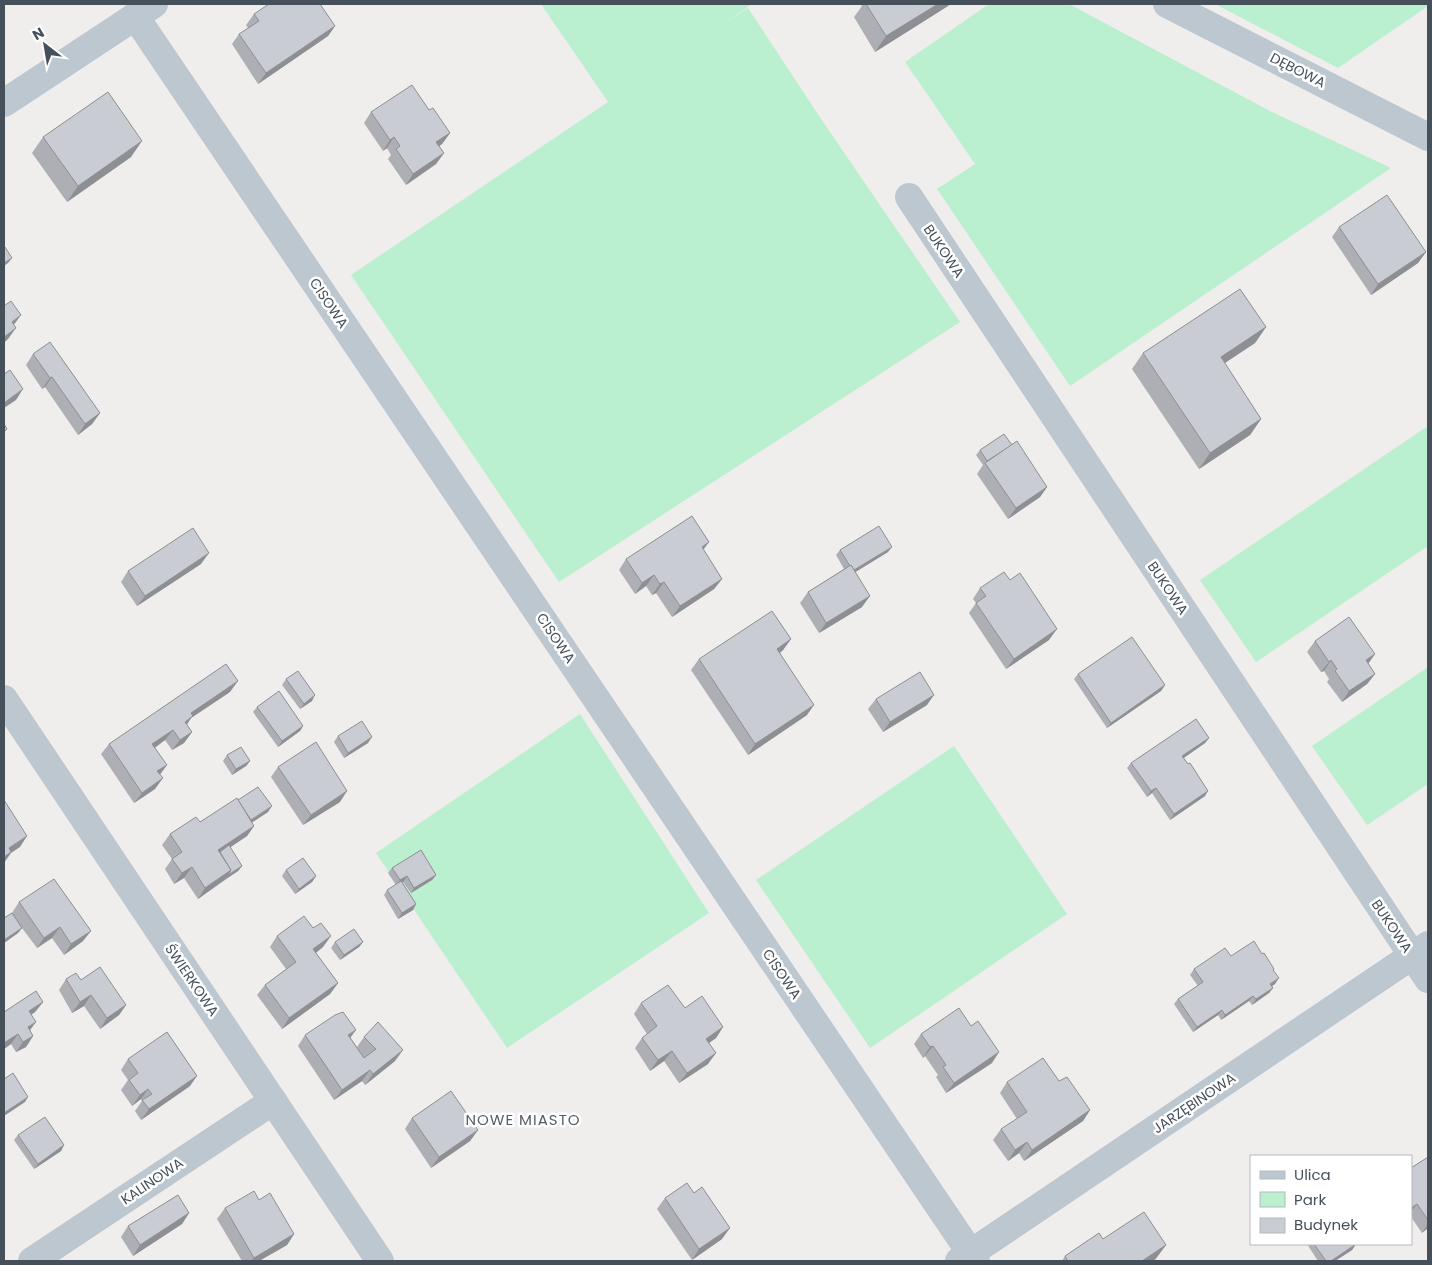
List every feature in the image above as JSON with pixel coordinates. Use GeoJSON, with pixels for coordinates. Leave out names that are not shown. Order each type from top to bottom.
{"type":"FeatureCollection","features":[{"type":"Feature","properties":{"kind":"street","name":"DĘBOWA"},"geometry":{"type":"LineString","coordinates":[[1168,4],[1428,137]]}},
{"type":"Feature","properties":{"kind":"street"},"geometry":{"type":"LineString","coordinates":[[4,103],[144,10]]}},
{"type":"Feature","properties":{"kind":"street","name":"CISOWA"},"geometry":{"type":"LineString","coordinates":[[144,10],[968,1259]]}},
{"type":"Feature","properties":{"kind":"street","name":"BUKOWA"},"geometry":{"type":"LineString","coordinates":[[909,198],[1420,950],[1428,979]]}},
{"type":"Feature","properties":{"kind":"street","name":"ŚWIERKOWA"},"geometry":{"type":"LineString","coordinates":[[4,699],[380,1261]]}},
{"type":"Feature","properties":{"kind":"street","name":"JARZĘBINOWA"},"geometry":{"type":"LineString","coordinates":[[968,1259],[1420,950]]}},
{"type":"Feature","properties":{"kind":"street","name":"KALINOWA"},"geometry":{"type":"LineString","coordinates":[[32,1261],[273,1101]]}},
{"type":"Feature","properties":{"kind":"green space"},"geometry":{"type":"Polygon","coordinates":[[[541,4],[752,4],[723,24],[748,8],[821,119],[960,322],[559,582],[351,275],[608,102],[541,4]]]}},
{"type":"Feature","properties":{"kind":"green space"},"geometry":{"type":"Polygon","coordinates":[[[989,4],[1069,4],[1270,111],[1391,168],[1070,386],[937,189],[975,164],[905,62],[989,4]]]}},
{"type":"Feature","properties":{"kind":"green space"},"geometry":{"type":"Polygon","coordinates":[[[1215,4],[1428,4],[1428,6],[1338,68],[1215,4]]]}},
{"type":"Feature","properties":{"kind":"green space"},"geometry":{"type":"Polygon","coordinates":[[[1428,426],[1428,546],[1256,662],[1200,580],[1428,426]]]}},
{"type":"Feature","properties":{"kind":"green space"},"geometry":{"type":"Polygon","coordinates":[[[1428,667],[1428,784],[1367,825],[1312,746],[1428,667]]]}},
{"type":"Feature","properties":{"kind":"green space"},"geometry":{"type":"Polygon","coordinates":[[[580,714],[709,913],[507,1048],[376,853],[580,714]]]}},
{"type":"Feature","properties":{"kind":"green space"},"geometry":{"type":"Polygon","coordinates":[[[954,746],[1067,914],[870,1048],[756,880],[954,746]]]}},
{"type":"Feature","properties":{"kind":"building"},"geometry":{"type":"Polygon","coordinates":[[[269,4],[320,4],[335,26],[266,73],[239,34],[259,21],[254,14],[269,4]]]}},
{"type":"Feature","properties":{"kind":"building"},"geometry":{"type":"Polygon","coordinates":[[[866,4],[938,4],[886,36],[866,4]]]}},
{"type":"Feature","properties":{"kind":"building"},"geometry":{"type":"Polygon","coordinates":[[[412,85],[429,110],[433,108],[450,133],[436,142],[444,153],[413,174],[396,149],[400,146],[394,137],[390,140],[371,112],[412,85]]]}},
{"type":"Feature","properties":{"kind":"building"},"geometry":{"type":"Polygon","coordinates":[[[108,92],[142,141],[78,186],[43,137],[108,92]]]}},
{"type":"Feature","properties":{"kind":"building"},"geometry":{"type":"Polygon","coordinates":[[[1387,195],[1426,252],[1378,284],[1339,227],[1387,195]]]}},
{"type":"Feature","properties":{"kind":"building"},"geometry":{"type":"Polygon","coordinates":[[[4,248],[12,258],[4,263],[4,248]]]}},
{"type":"Feature","properties":{"kind":"building"},"geometry":{"type":"Polygon","coordinates":[[[1240,289],[1266,327],[1221,357],[1261,419],[1210,453],[1143,353],[1240,289]]]}},
{"type":"Feature","properties":{"kind":"building"},"geometry":{"type":"Polygon","coordinates":[[[11,301],[21,315],[12,322],[16,328],[4,337],[4,306],[11,301]]]}},
{"type":"Feature","properties":{"kind":"building"},"geometry":{"type":"Polygon","coordinates":[[[50,342],[100,413],[85,424],[52,377],[50,378],[33,354],[50,342]]]}},
{"type":"Feature","properties":{"kind":"building"},"geometry":{"type":"Polygon","coordinates":[[[10,370],[23,389],[4,403],[4,374],[10,370]]]}},
{"type":"Feature","properties":{"kind":"building"},"geometry":{"type":"Polygon","coordinates":[[[1004,434],[1012,445],[987,461],[980,450],[1004,434]]]}},
{"type":"Feature","properties":{"kind":"building"},"geometry":{"type":"Polygon","coordinates":[[[1017,441],[1047,487],[1016,508],[985,463],[1017,441]]]}},
{"type":"Feature","properties":{"kind":"building"},"geometry":{"type":"Polygon","coordinates":[[[692,516],[709,542],[702,547],[722,579],[680,606],[664,582],[660,584],[654,575],[642,583],[626,559],[692,516]]]}},
{"type":"Feature","properties":{"kind":"building"},"geometry":{"type":"Polygon","coordinates":[[[879,526],[892,547],[854,570],[840,550],[879,526]]]}},
{"type":"Feature","properties":{"kind":"building"},"geometry":{"type":"Polygon","coordinates":[[[193,528],[209,553],[145,596],[128,571],[193,528]]]}},
{"type":"Feature","properties":{"kind":"building"},"geometry":{"type":"Polygon","coordinates":[[[851,565],[870,596],[826,623],[808,592],[851,565]]]}},
{"type":"Feature","properties":{"kind":"building"},"geometry":{"type":"Polygon","coordinates":[[[1004,572],[1010,580],[1020,573],[1057,629],[1014,659],[976,603],[986,596],[980,588],[1004,572]]]}},
{"type":"Feature","properties":{"kind":"building"},"geometry":{"type":"Polygon","coordinates":[[[772,611],[791,639],[777,649],[814,705],[755,744],[699,659],[772,611]]]}},
{"type":"Feature","properties":{"kind":"building"},"geometry":{"type":"Polygon","coordinates":[[[1349,617],[1375,654],[1366,660],[1375,674],[1349,691],[1335,671],[1337,669],[1331,660],[1329,662],[1315,641],[1349,617]]]}},
{"type":"Feature","properties":{"kind":"building"},"geometry":{"type":"Polygon","coordinates":[[[1132,637],[1165,685],[1111,723],[1078,674],[1132,637]]]}},
{"type":"Feature","properties":{"kind":"building"},"geometry":{"type":"Polygon","coordinates":[[[226,664],[238,681],[191,713],[193,716],[185,722],[192,732],[180,740],[173,730],[152,744],[167,765],[157,771],[163,778],[142,793],[109,744],[226,664]]]}},
{"type":"Feature","properties":{"kind":"building"},"geometry":{"type":"Polygon","coordinates":[[[298,671],[315,695],[304,704],[286,679],[298,671]]]}},
{"type":"Feature","properties":{"kind":"building"},"geometry":{"type":"Polygon","coordinates":[[[920,672],[934,695],[890,722],[876,699],[920,672]]]}},
{"type":"Feature","properties":{"kind":"building"},"geometry":{"type":"Polygon","coordinates":[[[279,691],[303,726],[282,741],[257,707],[279,691]]]}},
{"type":"Feature","properties":{"kind":"building"},"geometry":{"type":"Polygon","coordinates":[[[1196,719],[1209,738],[1182,756],[1188,764],[1190,763],[1208,791],[1174,814],[1156,788],[1151,791],[1131,763],[1196,719]]]}},
{"type":"Feature","properties":{"kind":"building"},"geometry":{"type":"Polygon","coordinates":[[[362,721],[372,737],[348,753],[338,736],[362,721]]]}},
{"type":"Feature","properties":{"kind":"building"},"geometry":{"type":"Polygon","coordinates":[[[316,742],[347,791],[311,815],[278,767],[316,742]]]}},
{"type":"Feature","properties":{"kind":"building"},"geometry":{"type":"Polygon","coordinates":[[[241,747],[250,761],[236,769],[227,755],[241,747]]]}},
{"type":"Feature","properties":{"kind":"building"},"geometry":{"type":"Polygon","coordinates":[[[258,787],[272,806],[251,820],[238,800],[258,787]]]}},
{"type":"Feature","properties":{"kind":"building"},"geometry":{"type":"Polygon","coordinates":[[[237,798],[254,826],[218,850],[231,870],[205,888],[192,867],[182,873],[172,859],[182,852],[170,834],[196,817],[200,822],[237,798]]]}},
{"type":"Feature","properties":{"kind":"building"},"geometry":{"type":"Polygon","coordinates":[[[4,800],[27,836],[9,848],[11,852],[4,857],[4,800]]]}},
{"type":"Feature","properties":{"kind":"building"},"geometry":{"type":"Polygon","coordinates":[[[229,845],[242,866],[228,875],[231,870],[220,852],[229,845]]]}},
{"type":"Feature","properties":{"kind":"building"},"geometry":{"type":"Polygon","coordinates":[[[421,850],[436,875],[414,888],[407,876],[400,880],[392,868],[421,850]]]}},
{"type":"Feature","properties":{"kind":"building"},"geometry":{"type":"Polygon","coordinates":[[[303,858],[316,876],[299,889],[286,870],[303,858]]]}},
{"type":"Feature","properties":{"kind":"building"},"geometry":{"type":"Polygon","coordinates":[[[54,879],[91,931],[71,944],[60,927],[44,938],[19,902],[54,879]]]}},
{"type":"Feature","properties":{"kind":"building"},"geometry":{"type":"Polygon","coordinates":[[[401,881],[416,904],[402,913],[387,890],[401,881]]]}},
{"type":"Feature","properties":{"kind":"building"},"geometry":{"type":"Polygon","coordinates":[[[12,913],[22,928],[4,940],[4,918],[12,913]]]}},
{"type":"Feature","properties":{"kind":"building"},"geometry":{"type":"Polygon","coordinates":[[[304,916],[313,928],[321,923],[331,936],[313,949],[338,983],[289,1018],[265,985],[296,962],[277,936],[304,916]]]}},
{"type":"Feature","properties":{"kind":"building"},"geometry":{"type":"Polygon","coordinates":[[[354,929],[363,942],[344,955],[335,942],[354,929]]]}},
{"type":"Feature","properties":{"kind":"building"},"geometry":{"type":"Polygon","coordinates":[[[1254,941],[1262,954],[1264,953],[1279,978],[1270,984],[1273,988],[1256,999],[1253,996],[1225,1015],[1222,1010],[1197,1027],[1178,999],[1203,982],[1194,969],[1225,948],[1231,956],[1254,941]]]}},
{"type":"Feature","properties":{"kind":"building"},"geometry":{"type":"Polygon","coordinates":[[[100,967],[126,1005],[107,1018],[91,995],[80,1002],[66,979],[76,973],[81,980],[100,967]]]}},
{"type":"Feature","properties":{"kind":"building"},"geometry":{"type":"Polygon","coordinates":[[[668,985],[685,1008],[702,996],[723,1027],[706,1039],[716,1053],[687,1073],[672,1051],[658,1060],[642,1038],[657,1026],[641,1003],[668,985]]]}},
{"type":"Feature","properties":{"kind":"building"},"geometry":{"type":"Polygon","coordinates":[[[36,991],[43,1002],[29,1011],[36,1022],[28,1027],[33,1036],[23,1042],[18,1034],[4,1043],[4,1012],[36,991]]]}},
{"type":"Feature","properties":{"kind":"building"},"geometry":{"type":"Polygon","coordinates":[[[959,1008],[971,1026],[978,1021],[999,1052],[954,1083],[943,1067],[946,1065],[933,1046],[930,1047],[921,1034],[959,1008]]]}},
{"type":"Feature","properties":{"kind":"building"},"geometry":{"type":"Polygon","coordinates":[[[343,1012],[356,1030],[348,1035],[364,1058],[376,1049],[364,1037],[378,1022],[403,1050],[373,1074],[370,1070],[342,1090],[305,1035],[335,1015],[343,1012]]]}},
{"type":"Feature","properties":{"kind":"building"},"geometry":{"type":"Polygon","coordinates":[[[167,1032],[197,1076],[149,1109],[142,1100],[152,1094],[148,1089],[140,1095],[129,1080],[138,1073],[128,1059],[167,1032]]]}},
{"type":"Feature","properties":{"kind":"building"},"geometry":{"type":"Polygon","coordinates":[[[1043,1058],[1059,1081],[1067,1077],[1090,1110],[1032,1150],[1027,1142],[1015,1150],[1001,1129],[1027,1112],[1007,1082],[1043,1058]]]}},
{"type":"Feature","properties":{"kind":"building"},"geometry":{"type":"Polygon","coordinates":[[[13,1073],[28,1097],[4,1113],[4,1079],[13,1073]]]}},
{"type":"Feature","properties":{"kind":"building"},"geometry":{"type":"Polygon","coordinates":[[[451,1091],[478,1130],[439,1157],[412,1118],[451,1091]]]}},
{"type":"Feature","properties":{"kind":"building"},"geometry":{"type":"Polygon","coordinates":[[[45,1117],[64,1145],[38,1164],[18,1135],[45,1117]]]}},
{"type":"Feature","properties":{"kind":"building"},"geometry":{"type":"Polygon","coordinates":[[[1428,1157],[1428,1220],[1417,1204],[1412,1207],[1412,1167],[1428,1157]]]}},
{"type":"Feature","properties":{"kind":"building"},"geometry":{"type":"Polygon","coordinates":[[[687,1183],[694,1193],[702,1187],[730,1228],[699,1249],[665,1198],[687,1183]]]}},
{"type":"Feature","properties":{"kind":"building"},"geometry":{"type":"Polygon","coordinates":[[[254,1191],[259,1200],[270,1193],[294,1234],[254,1258],[225,1208],[254,1191]]]}},
{"type":"Feature","properties":{"kind":"building"},"geometry":{"type":"Polygon","coordinates":[[[178,1195],[189,1213],[140,1245],[128,1226],[178,1195]]]}},
{"type":"Feature","properties":{"kind":"building"},"geometry":{"type":"Polygon","coordinates":[[[1144,1212],[1166,1245],[1142,1261],[1068,1261],[1065,1256],[1099,1233],[1103,1239],[1144,1212]]]}},
{"type":"Feature","properties":{"kind":"building"},"geometry":{"type":"Polygon","coordinates":[[[1315,1245],[1355,1245],[1331,1261],[1326,1261],[1315,1245]]]}},
{"type":"Feature","properties":{"kind":"district","name":"NOWE MIASTO"},"geometry":{"type":"Point","coordinates":[523,1120]}}]}
